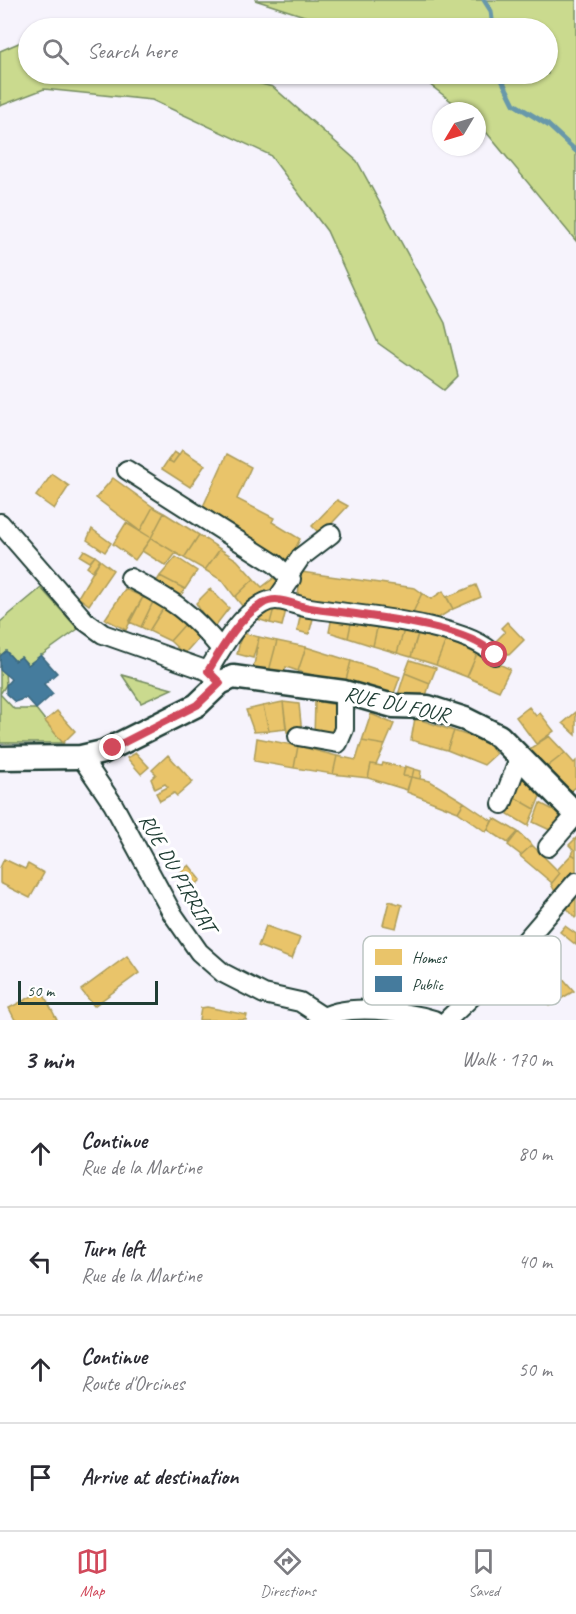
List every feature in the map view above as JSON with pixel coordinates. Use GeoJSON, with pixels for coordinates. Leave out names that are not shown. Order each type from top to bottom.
{"type":"FeatureCollection","features":[{"type":"Feature","properties":{"kind":"main road","name":"RUE DU FOUR"},"geometry":{"type":"LineString","coordinates":[[214,677],[232,676],[344,692],[393,706],[428,707],[465,719],[489,729],[520,756],[576,815]]}},
{"type":"Feature","properties":{"kind":"main road"},"geometry":{"type":"LineString","coordinates":[[0,758],[81,757],[113,748],[197,705],[214,677]]}},
{"type":"Feature","properties":{"kind":"street"},"geometry":{"type":"LineString","coordinates":[[127,470],[161,494],[234,536],[288,576],[291,579],[277,599]]}},
{"type":"Feature","properties":{"kind":"street"},"geometry":{"type":"LineString","coordinates":[[0,523],[85,621],[104,634],[214,677],[221,649],[230,635],[262,603],[277,599],[307,608],[432,627],[487,646],[495,655]]}},
{"type":"Feature","properties":{"kind":"street"},"geometry":{"type":"LineString","coordinates":[[288,576],[301,557],[331,534]]}},
{"type":"Feature","properties":{"kind":"street"},"geometry":{"type":"LineString","coordinates":[[130,578],[179,605],[197,620],[221,649]]}},
{"type":"Feature","properties":{"kind":"street"},"geometry":{"type":"LineString","coordinates":[[298,736],[338,743],[344,729],[344,692]]}},
{"type":"Feature","properties":{"kind":"street"},"geometry":{"type":"LineString","coordinates":[[502,804],[520,756]]}},
{"type":"Feature","properties":{"kind":"street","name":"RUE DU PIRRIAT"},"geometry":{"type":"LineString","coordinates":[[81,757],[113,804],[172,913],[199,952],[223,973],[264,994],[300,1002],[321,1019]]}},
{"type":"Feature","properties":{"kind":"street"},"geometry":{"type":"LineString","coordinates":[[548,847],[576,815]]}},
{"type":"Feature","properties":{"kind":"street"},"geometry":{"type":"LineString","coordinates":[[530,936],[576,882]]}},
{"type":"Feature","properties":{"kind":"street"},"geometry":{"type":"LineString","coordinates":[[447,1020],[463,1005]]}},
{"type":"Feature","properties":{"kind":"street"},"geometry":{"type":"LineString","coordinates":[[321,1019],[351,1010],[409,1012],[434,1020]]}},
{"type":"Feature","properties":{"kind":"green space"},"geometry":{"type":"Polygon","coordinates":[[[255,0],[576,0],[576,241],[486,132],[486,102],[452,102],[429,84],[558,84],[558,18],[310,18],[255,0]]]}},
{"type":"Feature","properties":{"kind":"green space"},"geometry":{"type":"Polygon","coordinates":[[[18,43],[18,84],[261,84],[273,87],[357,161],[445,323],[458,376],[444,390],[378,343],[327,231],[270,155],[152,100],[44,89],[0,106],[0,51],[18,43]]]}},
{"type":"Feature","properties":{"kind":"green space"},"geometry":{"type":"Polygon","coordinates":[[[41,588],[78,629],[28,665],[21,657],[15,661],[6,651],[0,656],[0,622],[41,588]]]}},
{"type":"Feature","properties":{"kind":"green space"},"geometry":{"type":"Polygon","coordinates":[[[0,668],[5,672],[6,685],[0,694],[0,668]]]}},
{"type":"Feature","properties":{"kind":"green space"},"geometry":{"type":"Polygon","coordinates":[[[122,675],[172,689],[141,703],[122,675]]]}},
{"type":"Feature","properties":{"kind":"green space"},"geometry":{"type":"Polygon","coordinates":[[[0,694],[14,709],[36,709],[63,743],[0,743],[0,694]]]}},
{"type":"Feature","properties":{"kind":"building: Homes"},"geometry":{"type":"Polygon","coordinates":[[[182,450],[205,465],[190,487],[162,469],[168,460],[173,463],[182,450]]]}},
{"type":"Feature","properties":{"kind":"building: Homes"},"geometry":{"type":"Polygon","coordinates":[[[174,452],[179,455],[173,463],[168,460],[174,452]]]}},
{"type":"Feature","properties":{"kind":"building: Homes"},"geometry":{"type":"Polygon","coordinates":[[[227,454],[251,467],[237,499],[274,518],[272,522],[300,539],[289,561],[201,511],[227,454]]]}},
{"type":"Feature","properties":{"kind":"building: Homes"},"geometry":{"type":"Polygon","coordinates":[[[52,474],[69,486],[54,509],[36,496],[52,474]]]}},
{"type":"Feature","properties":{"kind":"building: Homes"},"geometry":{"type":"Polygon","coordinates":[[[113,478],[153,507],[140,531],[96,498],[113,478]]]}},
{"type":"Feature","properties":{"kind":"building: Homes"},"geometry":{"type":"Polygon","coordinates":[[[337,500],[348,506],[321,535],[312,526],[337,500]]]}},
{"type":"Feature","properties":{"kind":"building: Homes"},"geometry":{"type":"Polygon","coordinates":[[[153,507],[164,513],[151,538],[140,531],[153,507]]]}},
{"type":"Feature","properties":{"kind":"building: Homes"},"geometry":{"type":"Polygon","coordinates":[[[164,513],[199,535],[184,558],[151,538],[164,513]]]}},
{"type":"Feature","properties":{"kind":"building: Homes"},"geometry":{"type":"Polygon","coordinates":[[[126,523],[151,538],[135,560],[113,544],[126,523]]]}},
{"type":"Feature","properties":{"kind":"building: Homes"},"geometry":{"type":"Polygon","coordinates":[[[92,529],[111,543],[105,552],[87,540],[92,529]]]}},
{"type":"Feature","properties":{"kind":"building: Homes"},"geometry":{"type":"Polygon","coordinates":[[[199,535],[220,549],[205,570],[184,558],[199,535]]]}},
{"type":"Feature","properties":{"kind":"building: Homes"},"geometry":{"type":"Polygon","coordinates":[[[151,538],[176,553],[166,566],[142,551],[151,538]]]}},
{"type":"Feature","properties":{"kind":"building: Homes"},"geometry":{"type":"Polygon","coordinates":[[[220,549],[237,560],[254,579],[235,597],[223,581],[205,570],[220,549]]]}},
{"type":"Feature","properties":{"kind":"building: Homes"},"geometry":{"type":"Polygon","coordinates":[[[84,550],[95,556],[90,562],[80,556],[84,550]]]}},
{"type":"Feature","properties":{"kind":"building: Homes"},"geometry":{"type":"Polygon","coordinates":[[[95,556],[100,560],[92,571],[87,567],[95,556]]]}},
{"type":"Feature","properties":{"kind":"building: Homes"},"geometry":{"type":"Polygon","coordinates":[[[176,557],[197,571],[185,589],[160,576],[176,557]]]}},
{"type":"Feature","properties":{"kind":"building: Homes"},"geometry":{"type":"Polygon","coordinates":[[[100,560],[113,570],[89,605],[78,597],[100,560]]]}},
{"type":"Feature","properties":{"kind":"building: Homes"},"geometry":{"type":"Polygon","coordinates":[[[301,572],[415,588],[422,593],[410,619],[297,602],[301,572]]]}},
{"type":"Feature","properties":{"kind":"building: Homes"},"geometry":{"type":"Polygon","coordinates":[[[160,576],[185,589],[181,595],[155,584],[160,576]]]}},
{"type":"Feature","properties":{"kind":"building: Homes"},"geometry":{"type":"Polygon","coordinates":[[[274,578],[280,584],[247,612],[235,597],[254,579],[262,587],[274,578]]]}},
{"type":"Feature","properties":{"kind":"building: Homes"},"geometry":{"type":"Polygon","coordinates":[[[476,585],[481,597],[453,609],[447,597],[476,585]]]}},
{"type":"Feature","properties":{"kind":"building: Homes"},"geometry":{"type":"Polygon","coordinates":[[[125,589],[143,597],[126,630],[105,619],[125,589]]]}},
{"type":"Feature","properties":{"kind":"building: Homes"},"geometry":{"type":"Polygon","coordinates":[[[210,589],[229,608],[212,630],[196,603],[210,589]]]}},
{"type":"Feature","properties":{"kind":"building: Homes"},"geometry":{"type":"Polygon","coordinates":[[[443,591],[453,609],[435,620],[410,619],[422,593],[431,599],[443,591]]]}},
{"type":"Feature","properties":{"kind":"building: Homes"},"geometry":{"type":"Polygon","coordinates":[[[143,597],[153,602],[141,627],[129,622],[143,597]]]}},
{"type":"Feature","properties":{"kind":"building: Homes"},"geometry":{"type":"Polygon","coordinates":[[[153,602],[164,607],[149,631],[141,627],[153,602]]]}},
{"type":"Feature","properties":{"kind":"building: Homes"},"geometry":{"type":"Polygon","coordinates":[[[164,607],[187,622],[170,641],[149,631],[164,607]]]}},
{"type":"Feature","properties":{"kind":"building: Homes"},"geometry":{"type":"Polygon","coordinates":[[[268,607],[274,608],[270,623],[254,618],[268,607]]]}},
{"type":"Feature","properties":{"kind":"building: Homes"},"geometry":{"type":"Polygon","coordinates":[[[274,608],[286,610],[282,626],[270,623],[274,608]]]}},
{"type":"Feature","properties":{"kind":"building: Homes"},"geometry":{"type":"Polygon","coordinates":[[[301,613],[314,615],[309,634],[297,631],[301,613]]]}},
{"type":"Feature","properties":{"kind":"building: Homes"},"geometry":{"type":"Polygon","coordinates":[[[332,617],[352,619],[348,638],[329,632],[332,617]]]}},
{"type":"Feature","properties":{"kind":"building: Homes"},"geometry":{"type":"Polygon","coordinates":[[[352,619],[378,624],[373,646],[348,638],[352,619]]]}},
{"type":"Feature","properties":{"kind":"building: Homes"},"geometry":{"type":"Polygon","coordinates":[[[187,622],[201,635],[184,654],[170,641],[187,622]]]}},
{"type":"Feature","properties":{"kind":"building: Homes"},"geometry":{"type":"Polygon","coordinates":[[[507,622],[524,640],[509,655],[501,647],[496,651],[491,646],[505,632],[501,628],[507,622]]]}},
{"type":"Feature","properties":{"kind":"building: Homes"},"geometry":{"type":"Polygon","coordinates":[[[378,624],[404,630],[397,653],[373,646],[378,624]]]}},
{"type":"Feature","properties":{"kind":"building: Homes"},"geometry":{"type":"Polygon","coordinates":[[[404,630],[418,633],[411,657],[397,653],[404,630]]]}},
{"type":"Feature","properties":{"kind":"building: Homes"},"geometry":{"type":"Polygon","coordinates":[[[419,631],[446,640],[436,665],[411,657],[419,631]]]}},
{"type":"Feature","properties":{"kind":"building: Homes"},"geometry":{"type":"Polygon","coordinates":[[[242,633],[259,637],[253,658],[237,654],[242,633]]]}},
{"type":"Feature","properties":{"kind":"building: Homes"},"geometry":{"type":"Polygon","coordinates":[[[259,637],[277,641],[268,675],[253,671],[259,637]]]}},
{"type":"Feature","properties":{"kind":"building: Homes"},"geometry":{"type":"Polygon","coordinates":[[[446,640],[477,654],[467,677],[436,665],[446,640]]]}},
{"type":"Feature","properties":{"kind":"building: Homes"},"geometry":{"type":"Polygon","coordinates":[[[277,641],[306,647],[298,671],[286,667],[281,679],[268,675],[277,641]]]}},
{"type":"Feature","properties":{"kind":"building: Homes"},"geometry":{"type":"Polygon","coordinates":[[[306,647],[351,661],[345,684],[298,671],[306,647]]]}},
{"type":"Feature","properties":{"kind":"building: Homes"},"geometry":{"type":"Polygon","coordinates":[[[477,654],[510,669],[499,691],[467,677],[477,654]]]}},
{"type":"Feature","properties":{"kind":"building: Homes"},"geometry":{"type":"Polygon","coordinates":[[[410,660],[436,668],[430,683],[405,673],[410,660]]]}},
{"type":"Feature","properties":{"kind":"building: Homes"},"geometry":{"type":"Polygon","coordinates":[[[351,661],[400,677],[393,696],[345,684],[351,661]]]}},
{"type":"Feature","properties":{"kind":"building: Homes"},"geometry":{"type":"Polygon","coordinates":[[[405,673],[430,683],[425,699],[397,698],[405,673]]]}},
{"type":"Feature","properties":{"kind":"building: Homes"},"geometry":{"type":"Polygon","coordinates":[[[315,701],[337,705],[334,740],[314,737],[315,701]]]}},
{"type":"Feature","properties":{"kind":"building: Homes"},"geometry":{"type":"Polygon","coordinates":[[[283,702],[299,704],[302,734],[287,732],[283,702]]]}},
{"type":"Feature","properties":{"kind":"building: Homes"},"geometry":{"type":"Polygon","coordinates":[[[283,702],[286,729],[269,731],[263,706],[283,702]]]}},
{"type":"Feature","properties":{"kind":"building: Homes"},"geometry":{"type":"Polygon","coordinates":[[[263,706],[269,731],[254,732],[246,710],[263,706]]]}},
{"type":"Feature","properties":{"kind":"building: Homes"},"geometry":{"type":"Polygon","coordinates":[[[529,707],[536,716],[540,713],[554,731],[536,744],[516,717],[529,707]]]}},
{"type":"Feature","properties":{"kind":"building: Homes"},"geometry":{"type":"Polygon","coordinates":[[[57,711],[75,731],[63,743],[45,721],[57,711]]]}},
{"type":"Feature","properties":{"kind":"building: Homes"},"geometry":{"type":"Polygon","coordinates":[[[576,712],[576,735],[563,723],[576,712]]]}},
{"type":"Feature","properties":{"kind":"building: Homes"},"geometry":{"type":"Polygon","coordinates":[[[371,714],[394,724],[385,745],[362,741],[371,714]]]}},
{"type":"Feature","properties":{"kind":"building: Homes"},"geometry":{"type":"Polygon","coordinates":[[[415,718],[454,731],[447,750],[411,740],[415,718]]]}},
{"type":"Feature","properties":{"kind":"building: Homes"},"geometry":{"type":"Polygon","coordinates":[[[454,731],[487,742],[496,754],[484,765],[447,750],[454,731]]]}},
{"type":"Feature","properties":{"kind":"building: Homes"},"geometry":{"type":"Polygon","coordinates":[[[549,736],[565,753],[544,769],[526,751],[549,736]]]}},
{"type":"Feature","properties":{"kind":"building: Homes"},"geometry":{"type":"Polygon","coordinates":[[[257,738],[298,746],[294,768],[254,761],[257,738]]]}},
{"type":"Feature","properties":{"kind":"building: Homes"},"geometry":{"type":"Polygon","coordinates":[[[362,741],[385,745],[376,765],[371,764],[368,778],[333,774],[337,756],[356,760],[362,741]]]}},
{"type":"Feature","properties":{"kind":"building: Homes"},"geometry":{"type":"Polygon","coordinates":[[[298,746],[337,756],[333,774],[294,768],[298,746]]]}},
{"type":"Feature","properties":{"kind":"building: Homes"},"geometry":{"type":"Polygon","coordinates":[[[136,753],[149,767],[141,774],[127,758],[136,753]]]}},
{"type":"Feature","properties":{"kind":"building: Homes"},"geometry":{"type":"Polygon","coordinates":[[[565,753],[574,763],[576,761],[576,787],[568,793],[544,769],[565,753]]]}},
{"type":"Feature","properties":{"kind":"building: Homes"},"geometry":{"type":"Polygon","coordinates":[[[168,755],[193,782],[177,796],[174,793],[160,801],[156,793],[168,787],[165,784],[155,789],[151,779],[156,774],[152,770],[168,755]]]}},
{"type":"Feature","properties":{"kind":"building: Homes"},"geometry":{"type":"Polygon","coordinates":[[[383,763],[405,768],[403,776],[411,777],[407,790],[368,778],[371,764],[382,766],[383,763]]]}},
{"type":"Feature","properties":{"kind":"building: Homes"},"geometry":{"type":"Polygon","coordinates":[[[405,766],[414,769],[412,777],[403,776],[405,766]]]}},
{"type":"Feature","properties":{"kind":"building: Homes"},"geometry":{"type":"Polygon","coordinates":[[[414,769],[421,771],[420,779],[412,777],[414,769]]]}},
{"type":"Feature","properties":{"kind":"building: Homes"},"geometry":{"type":"Polygon","coordinates":[[[411,777],[430,781],[464,802],[458,812],[407,792],[411,777]]]}},
{"type":"Feature","properties":{"kind":"building: Homes"},"geometry":{"type":"Polygon","coordinates":[[[522,777],[540,796],[535,809],[514,797],[522,777]]]}},
{"type":"Feature","properties":{"kind":"building: Homes"},"geometry":{"type":"Polygon","coordinates":[[[514,797],[535,809],[528,826],[508,814],[514,797]]]}},
{"type":"Feature","properties":{"kind":"building: Homes"},"geometry":{"type":"Polygon","coordinates":[[[464,802],[492,821],[486,832],[458,812],[464,802]]]}},
{"type":"Feature","properties":{"kind":"building: Homes"},"geometry":{"type":"Polygon","coordinates":[[[540,803],[561,814],[552,831],[533,822],[540,803]]]}},
{"type":"Feature","properties":{"kind":"building: Homes"},"geometry":{"type":"Polygon","coordinates":[[[494,818],[518,832],[508,843],[488,830],[494,818]]]}},
{"type":"Feature","properties":{"kind":"building: Homes"},"geometry":{"type":"Polygon","coordinates":[[[518,832],[532,845],[521,855],[508,845],[518,832]]]}},
{"type":"Feature","properties":{"kind":"building: Homes"},"geometry":{"type":"Polygon","coordinates":[[[576,838],[576,857],[572,854],[574,850],[569,845],[576,838]]]}},
{"type":"Feature","properties":{"kind":"building: Homes"},"geometry":{"type":"Polygon","coordinates":[[[532,845],[560,873],[552,883],[520,856],[532,845]]]}},
{"type":"Feature","properties":{"kind":"building: Homes"},"geometry":{"type":"Polygon","coordinates":[[[572,854],[576,857],[576,879],[558,897],[551,884],[560,873],[557,870],[572,854]]]}},
{"type":"Feature","properties":{"kind":"building: Homes"},"geometry":{"type":"Polygon","coordinates":[[[4,859],[25,869],[28,864],[44,873],[30,898],[0,883],[0,868],[4,859]]]}},
{"type":"Feature","properties":{"kind":"building: Homes"},"geometry":{"type":"Polygon","coordinates":[[[189,865],[201,880],[189,891],[176,876],[189,865]]]}},
{"type":"Feature","properties":{"kind":"building: Homes"},"geometry":{"type":"Polygon","coordinates":[[[576,885],[576,917],[575,918],[566,907],[576,885]]]}},
{"type":"Feature","properties":{"kind":"building: Homes"},"geometry":{"type":"Polygon","coordinates":[[[389,901],[402,905],[396,928],[383,925],[389,901]]]}},
{"type":"Feature","properties":{"kind":"building: Homes"},"geometry":{"type":"Polygon","coordinates":[[[266,926],[300,938],[292,959],[258,946],[266,926]]]}},
{"type":"Feature","properties":{"kind":"building: Homes"},"geometry":{"type":"Polygon","coordinates":[[[565,926],[576,934],[576,945],[560,932],[565,926]]]}},
{"type":"Feature","properties":{"kind":"building: Homes"},"geometry":{"type":"Polygon","coordinates":[[[127,956],[139,973],[94,1006],[81,990],[127,956]]]}},
{"type":"Feature","properties":{"kind":"building: Homes"},"geometry":{"type":"Polygon","coordinates":[[[561,976],[574,991],[561,999],[561,976]]]}},
{"type":"Feature","properties":{"kind":"building: Homes"},"geometry":{"type":"Polygon","coordinates":[[[42,991],[57,1020],[15,1020],[9,1008],[42,991]]]}},
{"type":"Feature","properties":{"kind":"building: Homes"},"geometry":{"type":"Polygon","coordinates":[[[207,1007],[247,1015],[246,1020],[199,1020],[201,1008],[207,1007]]]}},
{"type":"Feature","properties":{"kind":"building: Public"},"geometry":{"type":"Polygon","coordinates":[[[6,651],[15,661],[21,657],[28,665],[41,655],[57,673],[44,684],[53,694],[36,709],[26,698],[15,702],[6,694],[6,685],[11,679],[0,670],[0,656],[6,651]]]}},
{"type":"Feature","properties":{"kind":"waterway"},"geometry":{"type":"LineString","coordinates":[[484,0],[491,11],[492,18]]}},
{"type":"Feature","properties":{"kind":"waterway"},"geometry":{"type":"LineString","coordinates":[[504,84],[514,104],[548,125],[576,151]]}},
{"type":"Feature","properties":{"kind":"route"},"geometry":{"type":"LineString","coordinates":[[113,748],[197,705],[220,683],[208,671],[230,635],[262,603],[277,599],[307,608],[432,627],[487,646],[495,655]]}}]}
